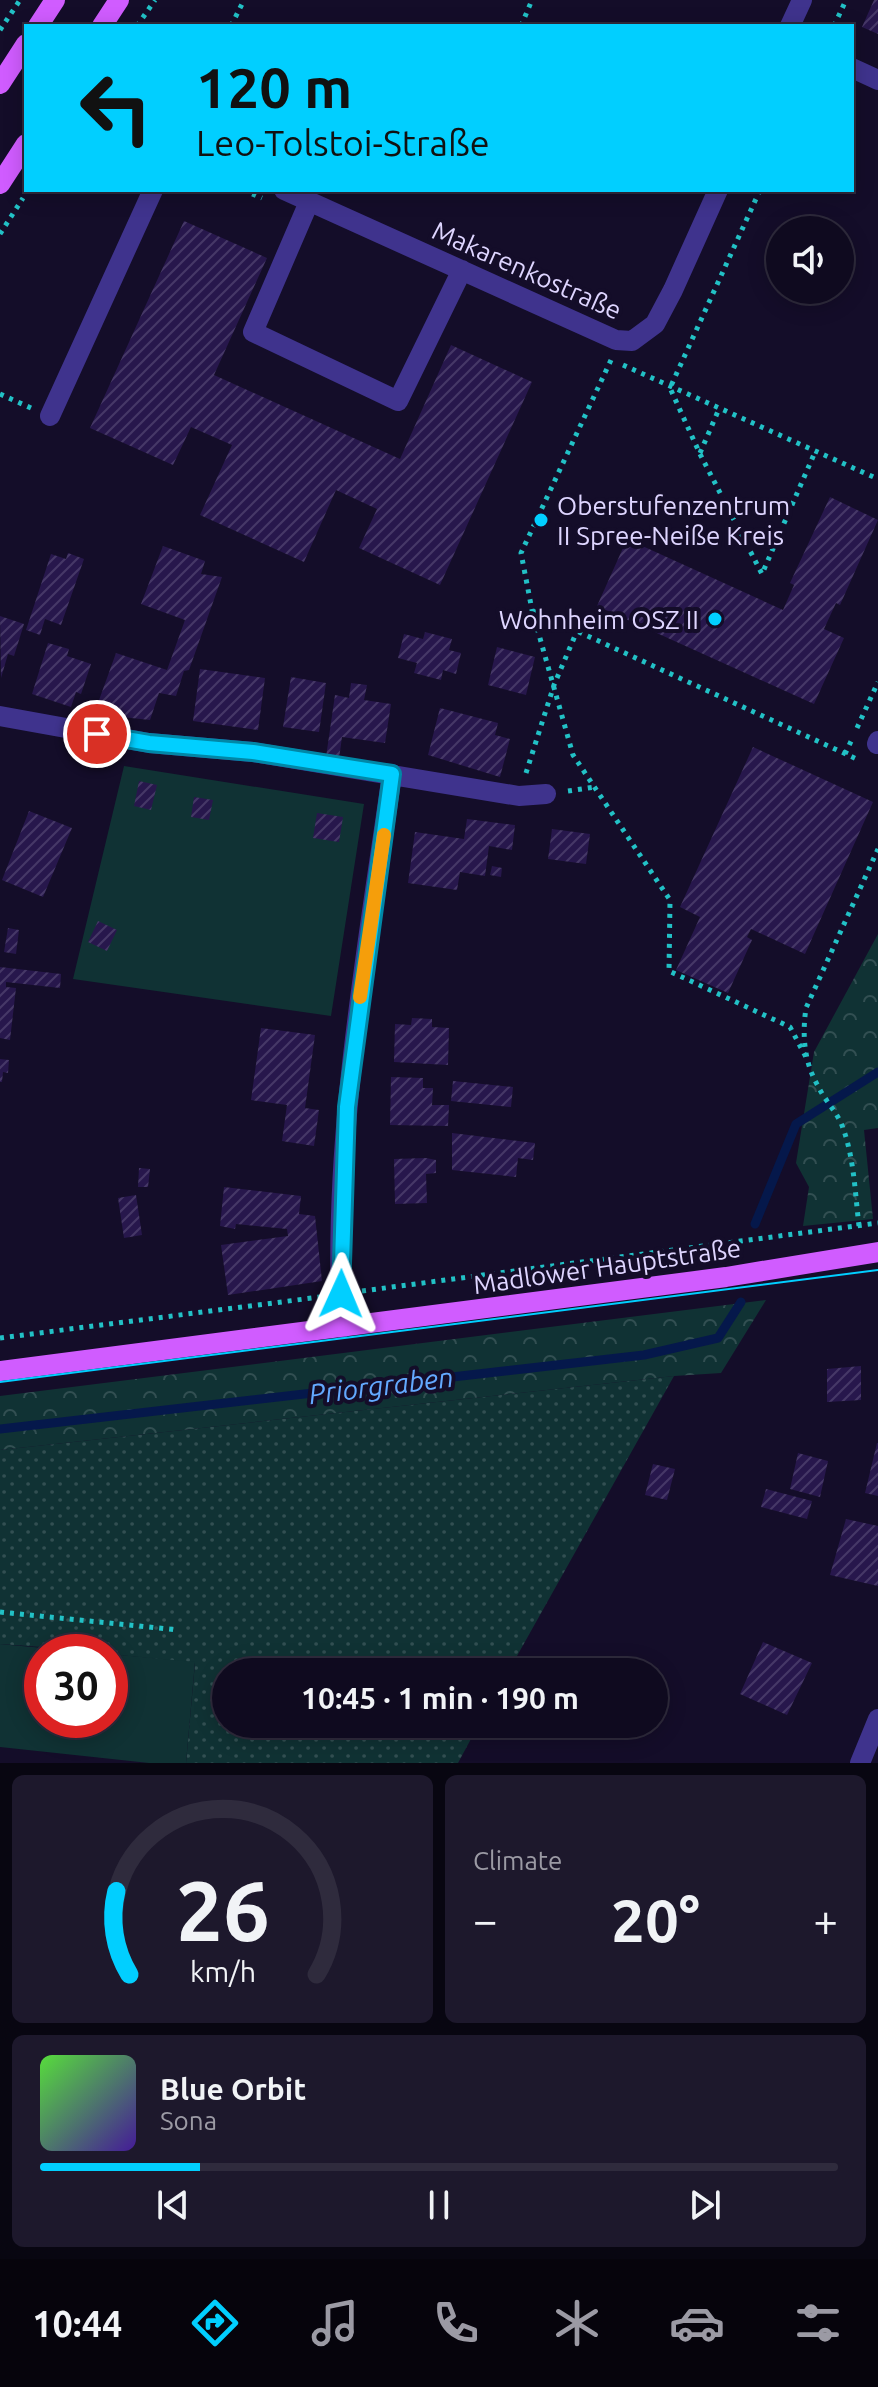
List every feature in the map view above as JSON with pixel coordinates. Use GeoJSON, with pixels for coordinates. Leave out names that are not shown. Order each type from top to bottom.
{"type":"FeatureCollection","features":[{"type":"Feature","properties":{"kind":"main road"},"geometry":{"type":"LineString","coordinates":[[39,24],[55,0]]}},
{"type":"Feature","properties":{"kind":"main road"},"geometry":{"type":"LineString","coordinates":[[103,24],[119,0]]}},
{"type":"Feature","properties":{"kind":"main road"},"geometry":{"type":"LineString","coordinates":[[0,84],[24,47]]}},
{"type":"Feature","properties":{"kind":"main road"},"geometry":{"type":"LineString","coordinates":[[0,184],[24,147]]}},
{"type":"Feature","properties":{"kind":"main road","name":"Madlower Hauptstraße"},"geometry":{"type":"LineString","coordinates":[[0,1371],[726,1277],[878,1252]]}},
{"type":"Feature","properties":{"kind":"street"},"geometry":{"type":"LineString","coordinates":[[791,24],[802,0]]}},
{"type":"Feature","properties":{"kind":"street"},"geometry":{"type":"LineString","coordinates":[[854,69],[878,80]]}},
{"type":"Feature","properties":{"kind":"street"},"geometry":{"type":"LineString","coordinates":[[50,416],[152,192]]}},
{"type":"Feature","properties":{"kind":"street","name":"Makarenkostraße"},"geometry":{"type":"LineString","coordinates":[[288,192],[616,340],[632,341],[655,324],[717,192]]}},
{"type":"Feature","properties":{"kind":"street"},"geometry":{"type":"LineString","coordinates":[[309,202],[253,332],[398,401],[462,270]]}},
{"type":"Feature","properties":{"kind":"street"},"geometry":{"type":"LineString","coordinates":[[0,716],[149,743],[253,752],[519,796],[546,794]]}},
{"type":"Feature","properties":{"kind":"street"},"geometry":{"type":"LineString","coordinates":[[342,1328],[346,1121],[392,774]]}},
{"type":"Feature","properties":{"kind":"street"},"geometry":{"type":"LineString","coordinates":[[860,1763],[878,1719]]}},
{"type":"Feature","properties":{"kind":"path"},"geometry":{"type":"LineString","coordinates":[[0,30],[20,0]]}},
{"type":"Feature","properties":{"kind":"path"},"geometry":{"type":"LineString","coordinates":[[138,24],[155,0]]}},
{"type":"Feature","properties":{"kind":"path"},"geometry":{"type":"LineString","coordinates":[[232,24],[244,0]]}},
{"type":"Feature","properties":{"kind":"path"},"geometry":{"type":"LineString","coordinates":[[522,24],[532,0]]}},
{"type":"Feature","properties":{"kind":"path"},"geometry":{"type":"LineString","coordinates":[[835,24],[846,0]]}},
{"type":"Feature","properties":{"kind":"path"},"geometry":{"type":"LineString","coordinates":[[0,234],[27,192]]}},
{"type":"Feature","properties":{"kind":"path"},"geometry":{"type":"LineString","coordinates":[[759,192],[670,388],[762,574],[815,452]]}},
{"type":"Feature","properties":{"kind":"path"},"geometry":{"type":"LineString","coordinates":[[616,340],[611,360],[521,553],[532,610],[573,755],[670,900],[669,971],[790,1027],[816,1084],[841,1122],[853,1173],[859,1226]]}},
{"type":"Feature","properties":{"kind":"path"},"geometry":{"type":"LineString","coordinates":[[0,394],[50,416]]}},
{"type":"Feature","properties":{"kind":"path"},"geometry":{"type":"LineString","coordinates":[[700,454],[719,409]]}},
{"type":"Feature","properties":{"kind":"path"},"geometry":{"type":"LineString","coordinates":[[532,610],[867,764]]}},
{"type":"Feature","properties":{"kind":"path"},"geometry":{"type":"LineString","coordinates":[[519,796],[554,685],[577,631]]}},
{"type":"Feature","properties":{"kind":"path"},"geometry":{"type":"LineString","coordinates":[[845,754],[878,682]]}},
{"type":"Feature","properties":{"kind":"path"},"geometry":{"type":"LineString","coordinates":[[807,1059],[803,1032],[806,1008],[878,849]]}},
{"type":"Feature","properties":{"kind":"path"},"geometry":{"type":"LineString","coordinates":[[0,1338],[878,1223]]}},
{"type":"Feature","properties":{"kind":"path"},"geometry":{"type":"LineString","coordinates":[[0,1612],[179,1630]]}},
{"type":"Feature","properties":{"kind":"green space"},"geometry":{"type":"Polygon","coordinates":[[[124,766],[364,804],[331,1016],[73,979],[124,766]]]}},
{"type":"Feature","properties":{"kind":"green space"},"geometry":{"type":"Polygon","coordinates":[[[878,934],[878,1128],[864,1130],[873,1219],[803,1226],[809,1187],[796,1163],[814,1052],[878,934]]]}},
{"type":"Feature","properties":{"kind":"green space"},"geometry":{"type":"Polygon","coordinates":[[[766,1300],[721,1373],[0,1450],[0,1396],[766,1300]]]}},
{"type":"Feature","properties":{"kind":"green space"},"geometry":{"type":"Polygon","coordinates":[[[674,1376],[516,1658],[212,1658],[212,1738],[471,1738],[458,1763],[186,1763],[195,1663],[128,1656],[128,1634],[24,1634],[24,1646],[0,1644],[0,1450],[674,1376]]]}},
{"type":"Feature","properties":{"kind":"green space"},"geometry":{"type":"Polygon","coordinates":[[[0,1644],[24,1646],[24,1738],[128,1738],[128,1656],[195,1662],[186,1763],[149,1763],[0,1747],[0,1644]]]}},
{"type":"Feature","properties":{"kind":"building"},"geometry":{"type":"Polygon","coordinates":[[[874,0],[878,0],[878,34],[862,27],[874,0]]]}},
{"type":"Feature","properties":{"kind":"building","name":"Oberstufenzentrum II Spree-Neiße Kreis"},"geometry":{"type":"Polygon","coordinates":[[[184,221],[267,258],[214,375],[400,459],[451,345],[532,382],[440,585],[359,548],[377,509],[336,490],[304,562],[200,515],[232,445],[191,427],[173,465],[90,428],[184,221]]]}},
{"type":"Feature","properties":{"kind":"building","name":"Wohnheim OSZ II"},"geometry":{"type":"Polygon","coordinates":[[[830,497],[878,520],[840,605],[836,603],[824,629],[844,638],[814,704],[597,606],[627,539],[783,610],[794,585],[790,583],[830,497]]]}},
{"type":"Feature","properties":{"kind":"building"},"geometry":{"type":"Polygon","coordinates":[[[163,546],[205,561],[201,574],[222,577],[189,670],[184,671],[176,696],[159,693],[150,720],[94,714],[116,653],[167,670],[185,620],[141,604],[163,546]]]}},
{"type":"Feature","properties":{"kind":"building"},"geometry":{"type":"Polygon","coordinates":[[[68,553],[84,559],[61,625],[45,619],[40,635],[26,630],[51,554],[66,559],[68,553]]]}},
{"type":"Feature","properties":{"kind":"building"},"geometry":{"type":"Polygon","coordinates":[[[0,616],[24,624],[14,656],[8,654],[1,678],[0,616]]]}},
{"type":"Feature","properties":{"kind":"building"},"geometry":{"type":"Polygon","coordinates":[[[425,632],[452,639],[449,650],[461,653],[456,674],[443,670],[441,680],[414,673],[417,663],[398,658],[404,634],[423,639],[425,632]]]}},
{"type":"Feature","properties":{"kind":"building"},"geometry":{"type":"Polygon","coordinates":[[[48,643],[69,649],[67,656],[91,664],[81,694],[76,692],[71,707],[32,694],[48,643]]]}},
{"type":"Feature","properties":{"kind":"building"},"geometry":{"type":"Polygon","coordinates":[[[497,647],[535,657],[526,695],[488,685],[497,647]]]}},
{"type":"Feature","properties":{"kind":"building"},"geometry":{"type":"Polygon","coordinates":[[[200,669],[265,678],[258,730],[193,721],[200,669]]]}},
{"type":"Feature","properties":{"kind":"building"},"geometry":{"type":"Polygon","coordinates":[[[291,677],[326,683],[319,732],[283,727],[291,677]]]}},
{"type":"Feature","properties":{"kind":"building"},"geometry":{"type":"Polygon","coordinates":[[[351,683],[367,685],[364,700],[391,704],[385,743],[342,737],[339,759],[326,757],[335,695],[349,698],[351,683]]]}},
{"type":"Feature","properties":{"kind":"building"},"geometry":{"type":"Polygon","coordinates":[[[440,708],[498,723],[495,735],[510,739],[500,777],[428,755],[440,708]]]}},
{"type":"Feature","properties":{"kind":"building"},"geometry":{"type":"Polygon","coordinates":[[[753,747],[873,802],[805,954],[751,929],[747,937],[752,940],[728,993],[676,970],[700,917],[680,907],[753,747]]]}},
{"type":"Feature","properties":{"kind":"building"},"geometry":{"type":"Polygon","coordinates":[[[139,781],[157,785],[151,810],[134,806],[139,781]]]}},
{"type":"Feature","properties":{"kind":"building"},"geometry":{"type":"Polygon","coordinates":[[[194,797],[213,800],[209,820],[191,817],[194,797]]]}},
{"type":"Feature","properties":{"kind":"building"},"geometry":{"type":"Polygon","coordinates":[[[29,811],[72,828],[43,897],[2,880],[29,811]]]}},
{"type":"Feature","properties":{"kind":"building"},"geometry":{"type":"Polygon","coordinates":[[[317,813],[343,817],[339,842],[313,838],[317,813]]]}},
{"type":"Feature","properties":{"kind":"building"},"geometry":{"type":"Polygon","coordinates":[[[467,819],[515,825],[512,850],[489,846],[485,876],[460,872],[457,890],[408,883],[415,832],[464,839],[467,819]]]}},
{"type":"Feature","properties":{"kind":"building"},"geometry":{"type":"Polygon","coordinates":[[[552,829],[590,834],[586,864],[548,859],[552,829]]]}},
{"type":"Feature","properties":{"kind":"building"},"geometry":{"type":"Polygon","coordinates":[[[492,866],[502,868],[501,877],[490,875],[492,866]]]}},
{"type":"Feature","properties":{"kind":"building"},"geometry":{"type":"Polygon","coordinates":[[[98,921],[117,930],[107,951],[88,942],[98,921]]]}},
{"type":"Feature","properties":{"kind":"building"},"geometry":{"type":"Polygon","coordinates":[[[8,928],[19,930],[16,954],[4,952],[8,928]]]}},
{"type":"Feature","properties":{"kind":"building"},"geometry":{"type":"Polygon","coordinates":[[[0,967],[61,974],[60,988],[6,982],[6,987],[16,988],[10,1040],[0,1038],[0,967]]]}},
{"type":"Feature","properties":{"kind":"building"},"geometry":{"type":"Polygon","coordinates":[[[412,1018],[432,1019],[432,1027],[449,1028],[448,1065],[394,1062],[395,1024],[411,1025],[412,1018]]]}},
{"type":"Feature","properties":{"kind":"building"},"geometry":{"type":"Polygon","coordinates":[[[261,1028],[315,1035],[305,1108],[319,1110],[314,1146],[282,1141],[287,1105],[251,1100],[261,1028]]]}},
{"type":"Feature","properties":{"kind":"building"},"geometry":{"type":"Polygon","coordinates":[[[0,1059],[9,1060],[8,1073],[3,1072],[2,1082],[0,1082],[0,1059]]]}},
{"type":"Feature","properties":{"kind":"building"},"geometry":{"type":"Polygon","coordinates":[[[391,1077],[423,1078],[423,1088],[433,1088],[432,1105],[449,1105],[448,1126],[390,1125],[391,1077]]]}},
{"type":"Feature","properties":{"kind":"building"},"geometry":{"type":"Polygon","coordinates":[[[453,1081],[513,1087],[511,1107],[451,1101],[453,1081]]]}},
{"type":"Feature","properties":{"kind":"building"},"geometry":{"type":"Polygon","coordinates":[[[452,1133],[535,1143],[533,1160],[518,1158],[516,1177],[452,1170],[452,1133]]]}},
{"type":"Feature","properties":{"kind":"building"},"geometry":{"type":"Polygon","coordinates":[[[394,1159],[436,1160],[436,1173],[426,1174],[427,1203],[395,1204],[394,1159]]]}},
{"type":"Feature","properties":{"kind":"building"},"geometry":{"type":"Polygon","coordinates":[[[139,1168],[150,1169],[148,1187],[138,1187],[139,1168]]]}},
{"type":"Feature","properties":{"kind":"building"},"geometry":{"type":"Polygon","coordinates":[[[224,1187],[301,1196],[299,1214],[315,1216],[322,1281],[228,1295],[221,1245],[288,1236],[287,1229],[236,1224],[235,1229],[220,1226],[224,1187]]]}},
{"type":"Feature","properties":{"kind":"building"},"geometry":{"type":"Polygon","coordinates":[[[136,1195],[142,1235],[124,1238],[118,1198],[136,1195]]]}},
{"type":"Feature","properties":{"kind":"building"},"geometry":{"type":"Polygon","coordinates":[[[861,1366],[861,1400],[827,1402],[827,1369],[861,1366]]]}},
{"type":"Feature","properties":{"kind":"building"},"geometry":{"type":"Polygon","coordinates":[[[878,1443],[878,1496],[865,1493],[878,1443]]]}},
{"type":"Feature","properties":{"kind":"building"},"geometry":{"type":"Polygon","coordinates":[[[798,1453],[828,1461],[820,1497],[790,1489],[798,1453]]]}},
{"type":"Feature","properties":{"kind":"building"},"geometry":{"type":"Polygon","coordinates":[[[653,1464],[675,1469],[667,1500],[645,1495],[653,1464]]]}},
{"type":"Feature","properties":{"kind":"building"},"geometry":{"type":"Polygon","coordinates":[[[766,1489],[812,1501],[807,1519],[761,1507],[766,1489]]]}},
{"type":"Feature","properties":{"kind":"building"},"geometry":{"type":"Polygon","coordinates":[[[846,1519],[878,1526],[878,1586],[830,1575],[846,1519]]]}},
{"type":"Feature","properties":{"kind":"building"},"geometry":{"type":"Polygon","coordinates":[[[763,1642],[812,1663],[787,1715],[740,1694],[763,1642]]]}},
{"type":"Feature","properties":{"kind":"waterway","name":"Priorgraben"},"geometry":{"type":"LineString","coordinates":[[755,1224],[796,1124],[878,1072]]}},
{"type":"Feature","properties":{"kind":"waterway","name":"Priorgraben"},"geometry":{"type":"LineString","coordinates":[[0,1429],[644,1355],[718,1338],[741,1302]]}},
{"type":"Feature","properties":{"kind":"tram line"},"geometry":{"type":"LineString","coordinates":[[0,1382],[878,1270]]}},
{"type":"Feature","properties":{"kind":"slow traffic"},"geometry":{"type":"LineString","coordinates":[[360,997],[384,835]]}},
{"type":"Feature","properties":{"kind":"place","name":"Oberstufenzentrum II Spree-Neiße Kreis"},"geometry":{"type":"Point","coordinates":[541,520]}},
{"type":"Feature","properties":{"kind":"place","name":"Wohnheim OSZ II"},"geometry":{"type":"Point","coordinates":[715,619]}},
{"type":"Feature","properties":{"kind":"route"},"geometry":{"type":"LineString","coordinates":[[97,734],[149,743],[253,752],[392,774],[344,1135],[341,1294]]}}]}
